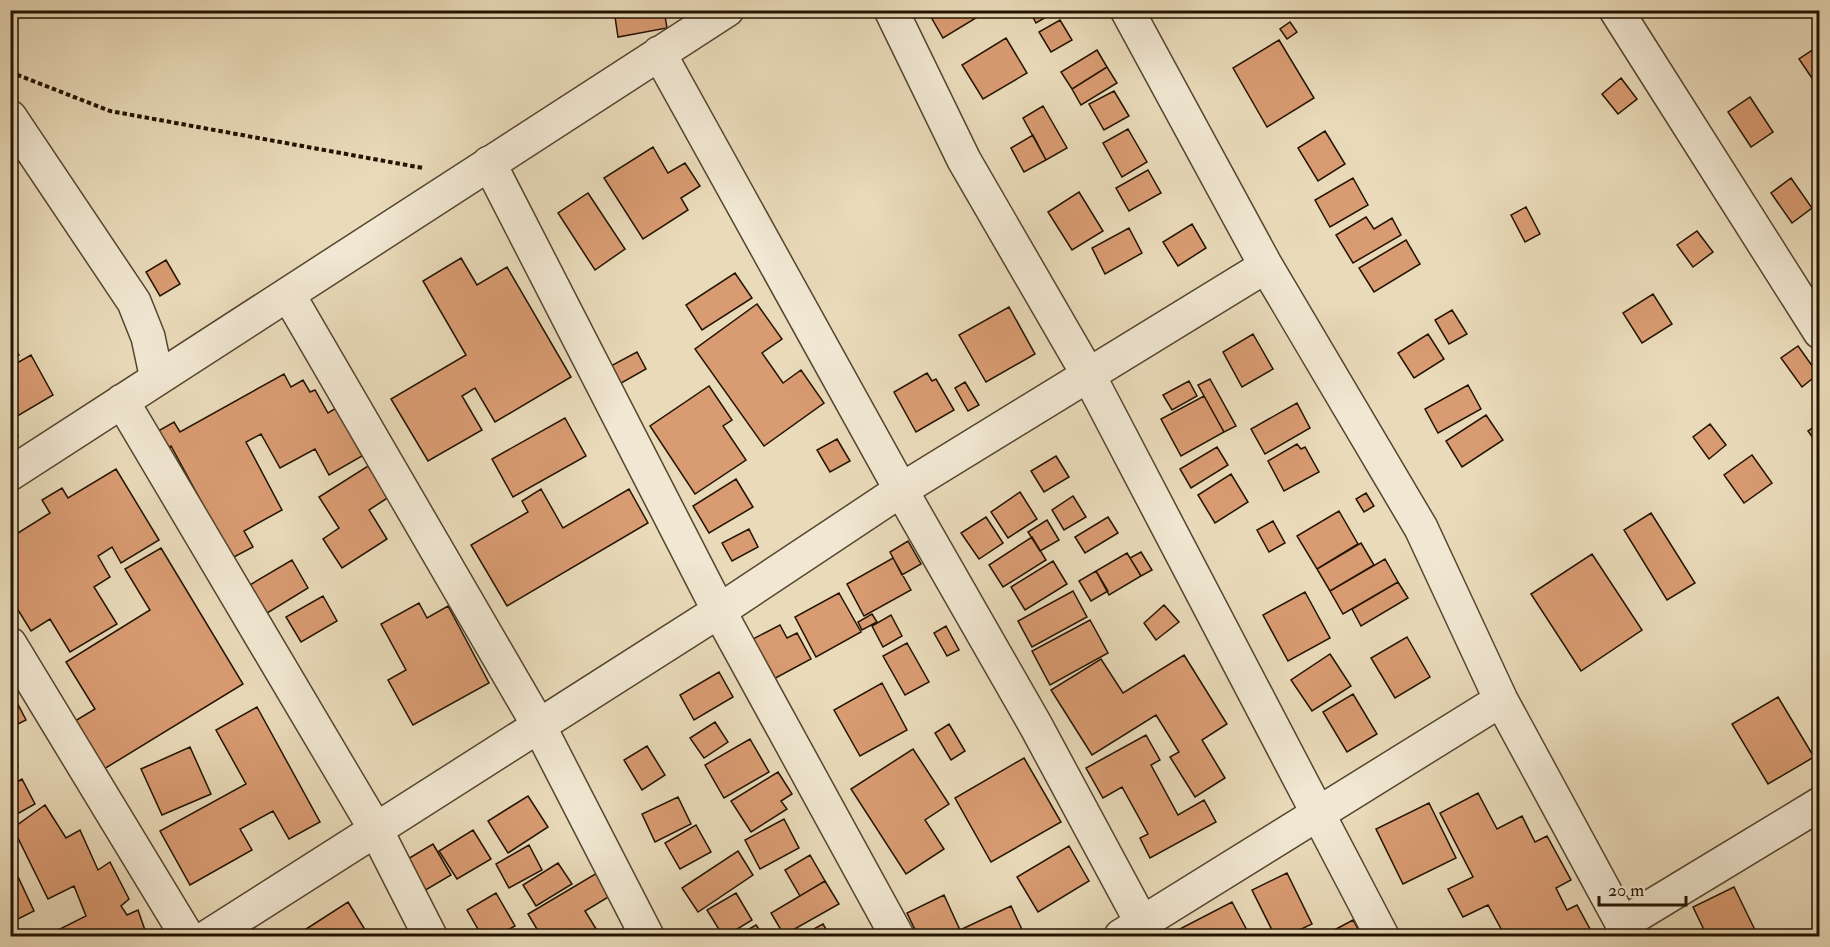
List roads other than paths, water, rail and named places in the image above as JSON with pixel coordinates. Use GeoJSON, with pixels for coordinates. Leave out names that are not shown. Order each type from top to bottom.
{"type":"FeatureCollection","features":[{"type":"Feature","properties":{"kind":"street"},"geometry":{"type":"LineString","coordinates":[[10,474],[727,10]]}},
{"type":"Feature","properties":{"kind":"street"},"geometry":{"type":"LineString","coordinates":[[891,10],[964,160],[1089,376],[1382,936]]}},
{"type":"Feature","properties":{"kind":"street"},"geometry":{"type":"LineString","coordinates":[[1127,10],[1266,266],[1421,528],[1501,700],[1626,930],[1820,804]]}},
{"type":"Feature","properties":{"kind":"street"},"geometry":{"type":"LineString","coordinates":[[1616,10],[1820,332]]}},
{"type":"Feature","properties":{"kind":"street"},"geometry":{"type":"LineString","coordinates":[[659,53],[901,490],[1036,726],[1137,932],[1317,815],[1501,700]]}},
{"type":"Feature","properties":{"kind":"street"},"geometry":{"type":"LineString","coordinates":[[10,117],[134,303],[148,337],[157,379]]}},
{"type":"Feature","properties":{"kind":"street"},"geometry":{"type":"LineString","coordinates":[[489,163],[719,611],[897,936]]}},
{"type":"Feature","properties":{"kind":"street"},"geometry":{"type":"LineString","coordinates":[[209,936],[719,611],[901,490],[1266,266]]}},
{"type":"Feature","properties":{"kind":"street"},"geometry":{"type":"LineString","coordinates":[[288,294],[539,726],[647,936]]}},
{"type":"Feature","properties":{"kind":"street"},"geometry":{"type":"LineString","coordinates":[[122,401],[376,830],[430,936]]}},
{"type":"Feature","properties":{"kind":"street"},"geometry":{"type":"LineString","coordinates":[[10,644],[187,936]]}}]}
